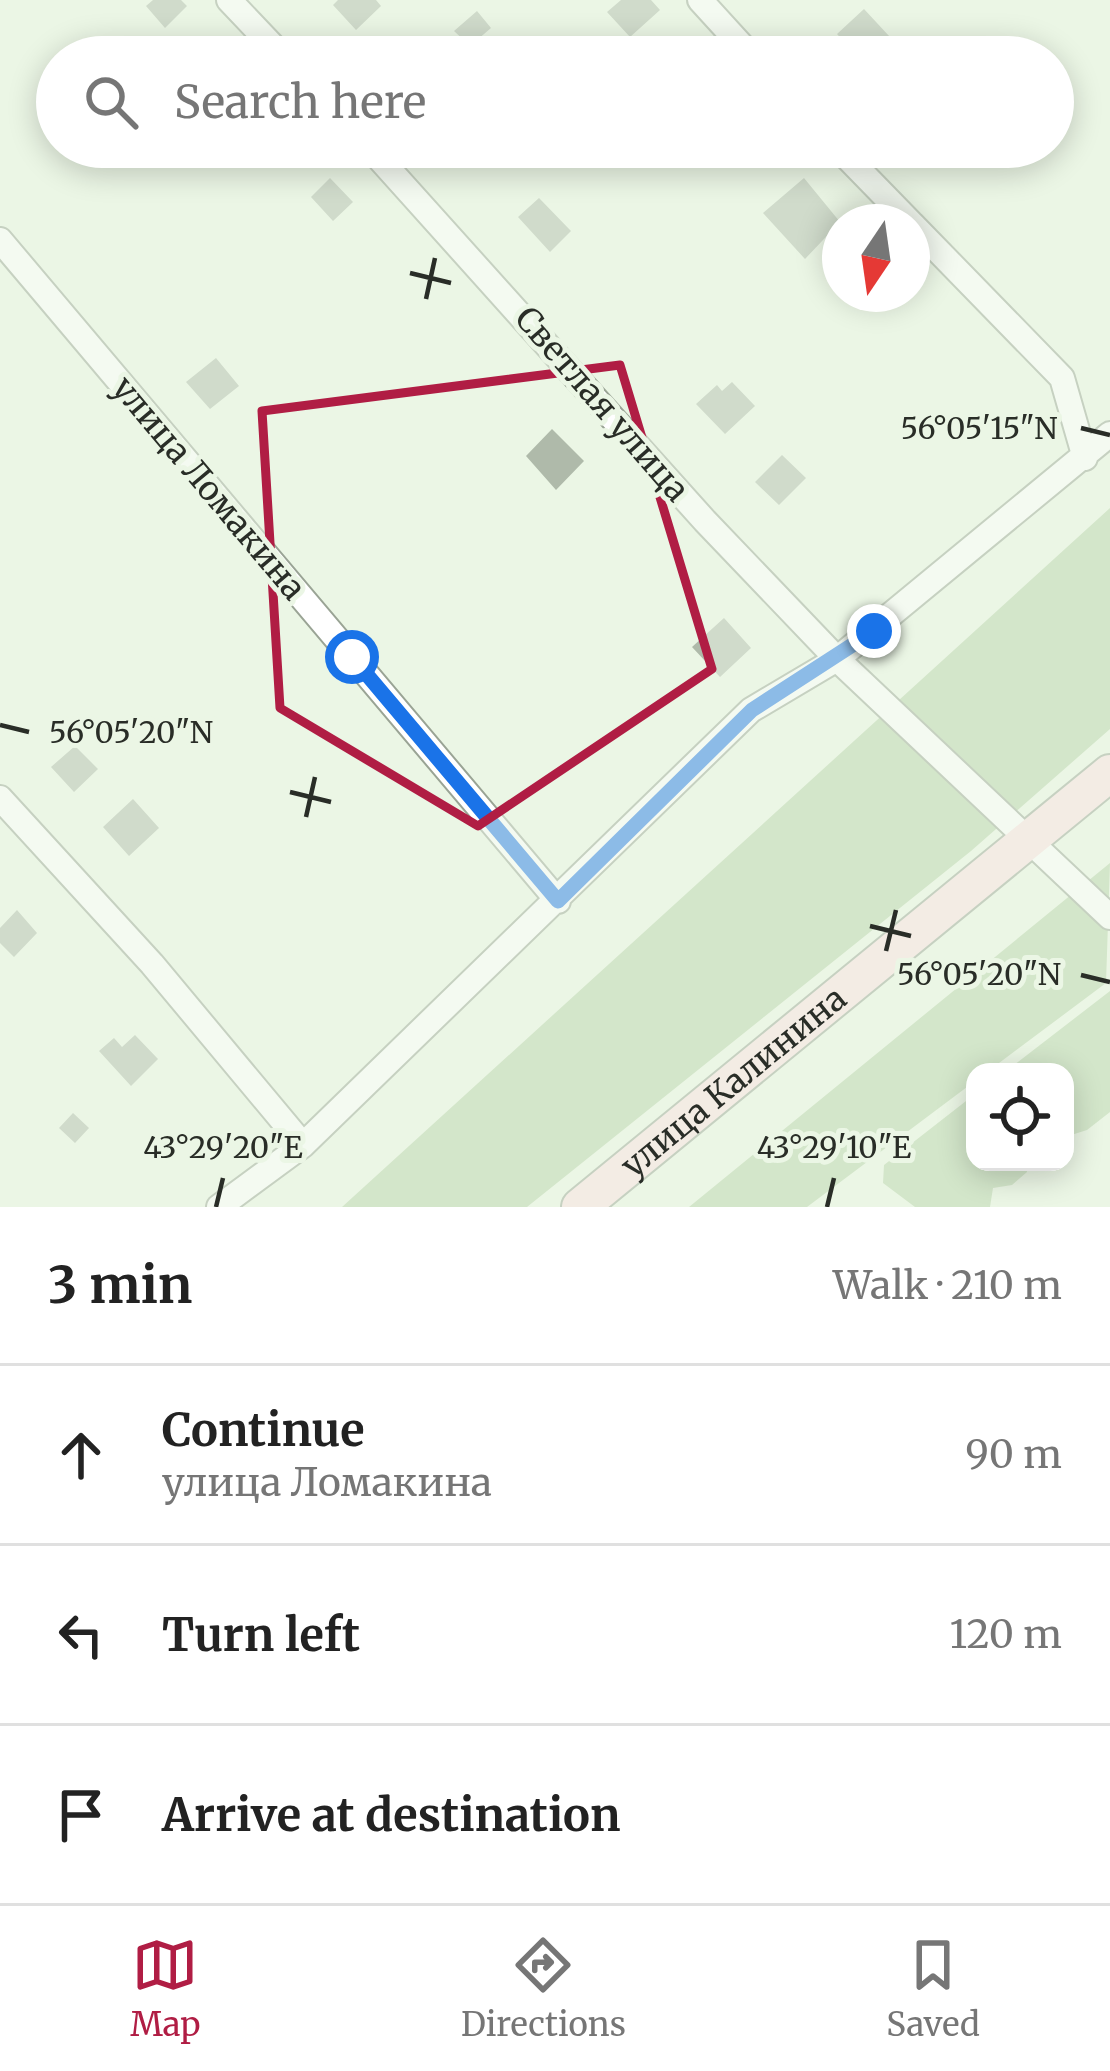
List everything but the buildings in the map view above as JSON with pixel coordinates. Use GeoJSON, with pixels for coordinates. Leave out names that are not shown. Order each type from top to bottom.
{"type":"FeatureCollection","features":[{"type":"Feature","properties":{"kind":"main road","name":"улица Калинина"},"geometry":{"type":"LineString","coordinates":[[580,1207],[1110,773]]}},
{"type":"Feature","properties":{"kind":"street"},"geometry":{"type":"LineString","coordinates":[[229,0],[263,36]]}},
{"type":"Feature","properties":{"kind":"street"},"geometry":{"type":"LineString","coordinates":[[700,0],[733,36]]}},
{"type":"Feature","properties":{"kind":"street","name":"Светлая улица"},"geometry":{"type":"LineString","coordinates":[[388,168],[705,520],[838,659],[1110,917]]}},
{"type":"Feature","properties":{"kind":"street"},"geometry":{"type":"LineString","coordinates":[[857,168],[892,204]]}},
{"type":"Feature","properties":{"kind":"street","name":"улица Ломакина"},"geometry":{"type":"LineString","coordinates":[[0,240],[558,901]]}},
{"type":"Feature","properties":{"kind":"street"},"geometry":{"type":"LineString","coordinates":[[930,243],[1062,378],[1085,458]]}},
{"type":"Feature","properties":{"kind":"street"},"geometry":{"type":"LineString","coordinates":[[219,1207],[303,1145],[752,710],[838,659],[1110,434]]}},
{"type":"Feature","properties":{"kind":"street"},"geometry":{"type":"LineString","coordinates":[[0,798],[152,964],[303,1145]]}},
{"type":"Feature","properties":{"kind":"highlighted area"},"geometry":{"type":"Polygon","coordinates":[[[620,365],[712,669],[478,826],[280,708],[262,411],[620,365]]]}},
{"type":"Feature","properties":{"kind":"green space"},"geometry":{"type":"Polygon","coordinates":[[[1110,508],[1110,729],[971,851],[527,1207],[342,1207],[1110,508]]]}},
{"type":"Feature","properties":{"kind":"green space"},"geometry":{"type":"Polygon","coordinates":[[[1110,863],[1106,983],[999,1063],[966,1063],[966,1088],[807,1207],[689,1207],[1110,863]]]}},
{"type":"Feature","properties":{"kind":"green space"},"geometry":{"type":"Polygon","coordinates":[[[1110,991],[1110,1112],[1087,1130],[1074,1134],[1074,1063],[1017,1063],[1110,991]]]}},
{"type":"Feature","properties":{"kind":"green space"},"geometry":{"type":"Polygon","coordinates":[[[966,1101],[966,1171],[1027,1172],[1012,1185],[993,1188],[990,1207],[915,1207],[883,1183],[884,1165],[966,1101]]]}},
{"type":"Feature","properties":{"kind":"route"},"geometry":{"type":"LineString","coordinates":[[352,657],[558,901],[752,710],[838,659],[874,631]]}}]}
